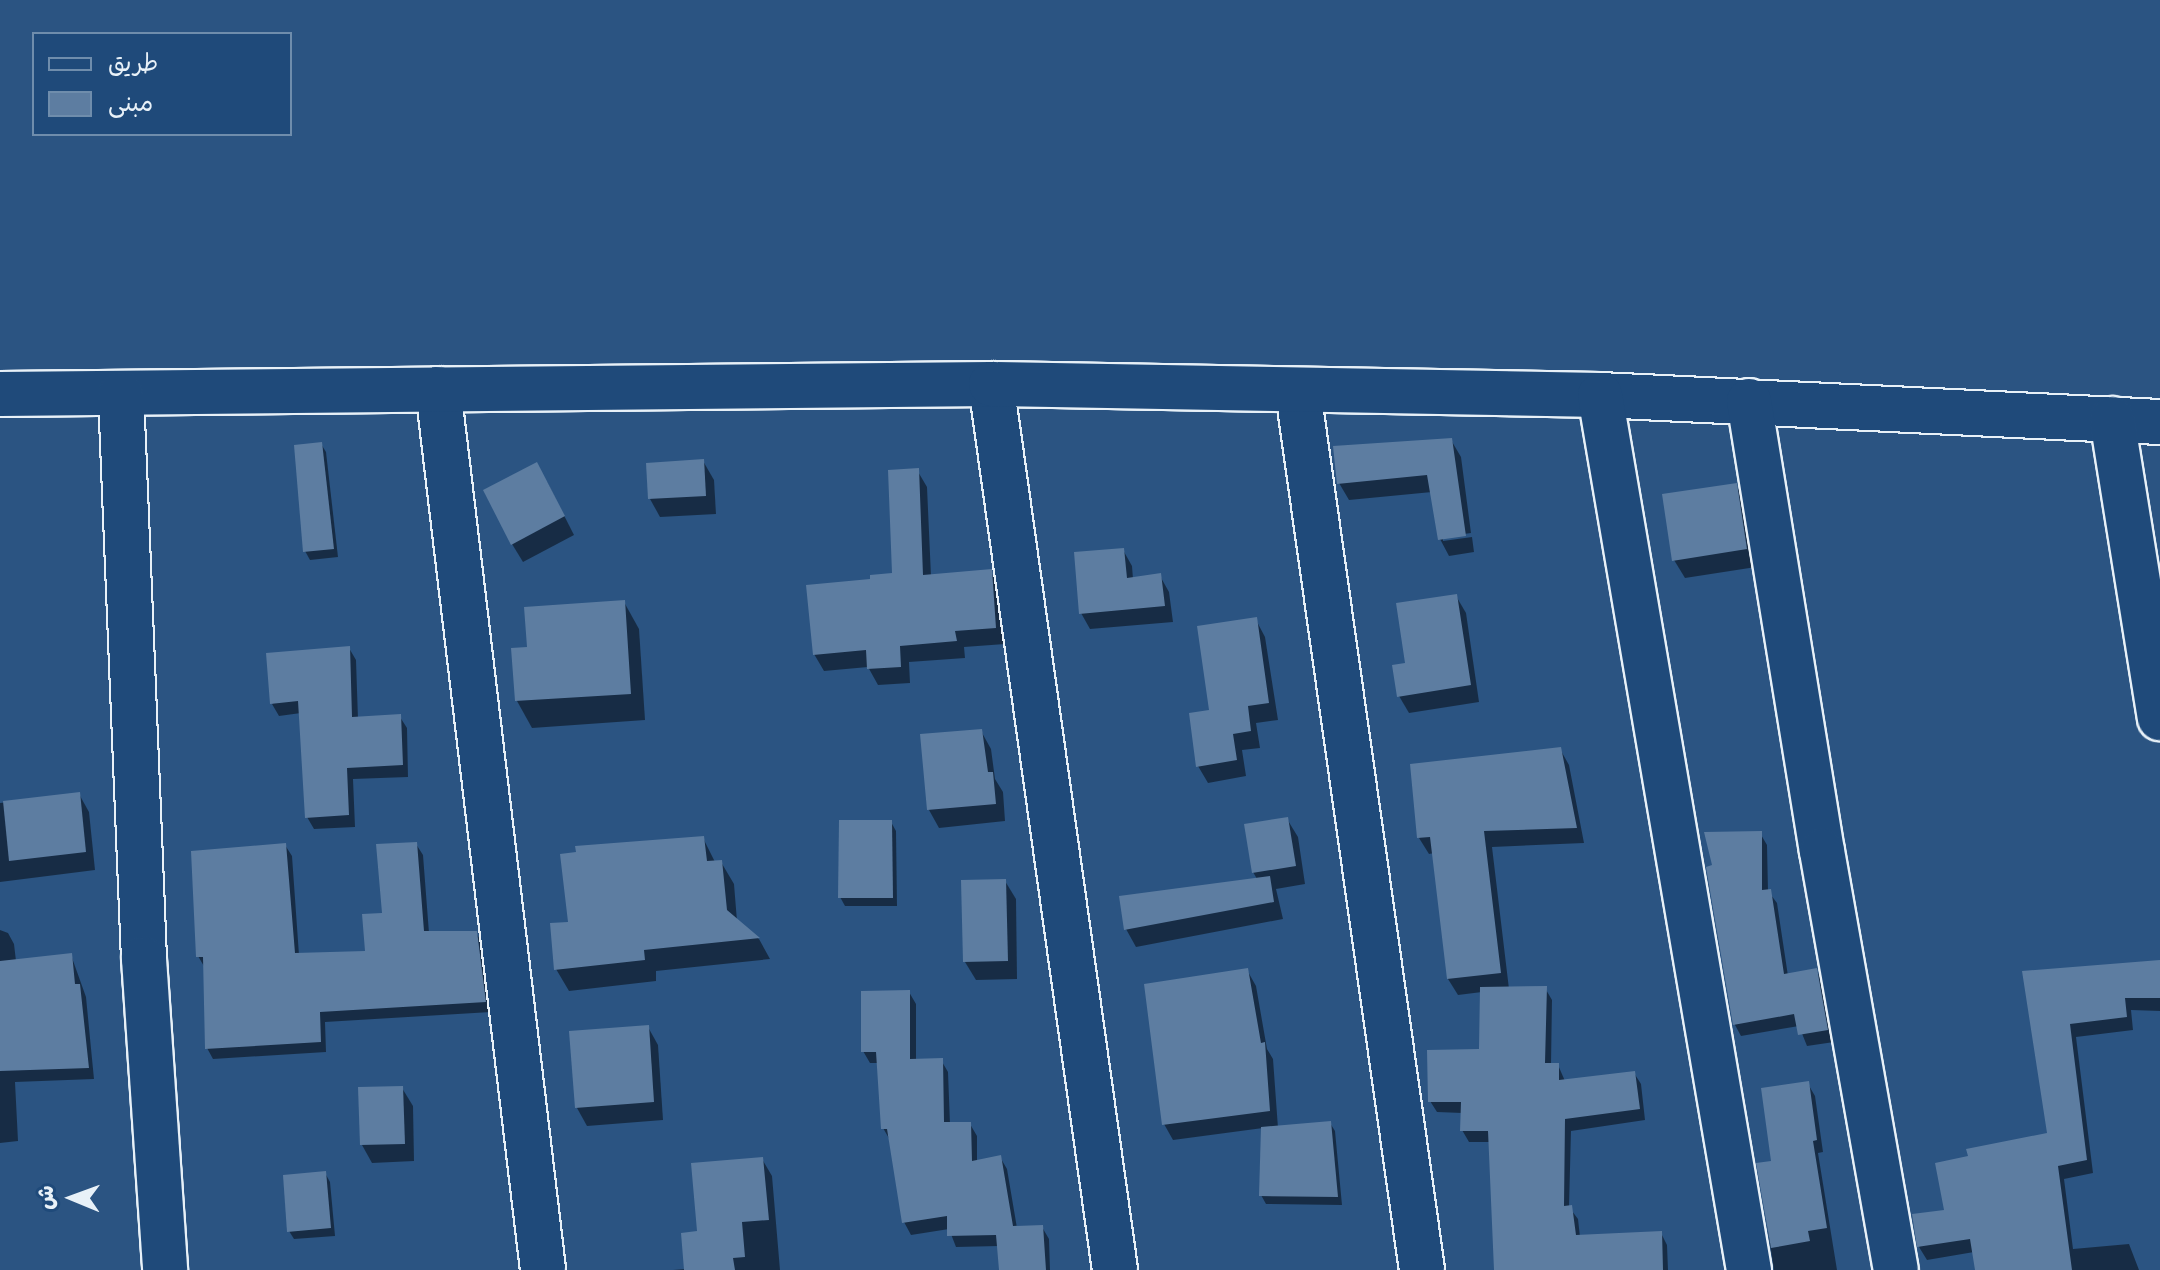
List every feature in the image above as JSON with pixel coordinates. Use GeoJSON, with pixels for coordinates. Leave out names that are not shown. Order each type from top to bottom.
{"type":"FeatureCollection","features":[{"type":"Feature","properties":{"kind":"street"},"geometry":{"type":"LineString","coordinates":[[991,384],[1115,1270]]}},
{"type":"Feature","properties":{"kind":"street"},"geometry":{"type":"LineString","coordinates":[[0,394],[991,384],[1298,392],[1600,395],[2160,422]]}},
{"type":"Feature","properties":{"kind":"street"},"geometry":{"type":"LineString","coordinates":[[438,389],[543,1270]]}},
{"type":"Feature","properties":{"kind":"street"},"geometry":{"type":"LineString","coordinates":[[1298,392],[1422,1270]]}},
{"type":"Feature","properties":{"kind":"street"},"geometry":{"type":"LineString","coordinates":[[121,394],[144,959],[165,1270]]}},
{"type":"Feature","properties":{"kind":"street"},"geometry":{"type":"LineString","coordinates":[[1600,395],[1749,1270]]}},
{"type":"Feature","properties":{"kind":"street"},"geometry":{"type":"LineString","coordinates":[[1749,401],[1822,851],[1896,1270]]}},
{"type":"Feature","properties":{"kind":"street"},"geometry":{"type":"LineString","coordinates":[[2112,419],[2160,718]]}},
{"type":"Feature","properties":{"kind":"building"},"geometry":{"type":"Polygon","coordinates":[[[1452,438],[1466,536],[1438,540],[1427,475],[1337,484],[1333,446],[1452,438]]]}},
{"type":"Feature","properties":{"kind":"building"},"geometry":{"type":"Polygon","coordinates":[[[322,442],[334,549],[303,552],[294,445],[322,442]]]}},
{"type":"Feature","properties":{"kind":"building"},"geometry":{"type":"Polygon","coordinates":[[[704,459],[706,496],[648,499],[646,463],[704,459]]]}},
{"type":"Feature","properties":{"kind":"building"},"geometry":{"type":"Polygon","coordinates":[[[537,462],[565,516],[511,545],[483,490],[537,462]]]}},
{"type":"Feature","properties":{"kind":"building"},"geometry":{"type":"Polygon","coordinates":[[[919,468],[923,575],[992,569],[996,628],[955,631],[957,641],[900,646],[901,667],[867,669],[866,650],[813,655],[806,585],[870,579],[870,575],[892,573],[888,470],[919,468]]]}},
{"type":"Feature","properties":{"kind":"building"},"geometry":{"type":"Polygon","coordinates":[[[1737,483],[1747,549],[1672,561],[1662,494],[1737,483]]]}},
{"type":"Feature","properties":{"kind":"building"},"geometry":{"type":"Polygon","coordinates":[[[1124,548],[1127,578],[1161,573],[1165,606],[1079,614],[1074,552],[1124,548]]]}},
{"type":"Feature","properties":{"kind":"building"},"geometry":{"type":"Polygon","coordinates":[[[1457,594],[1471,685],[1397,697],[1392,665],[1405,663],[1396,603],[1457,594]]]}},
{"type":"Feature","properties":{"kind":"building"},"geometry":{"type":"Polygon","coordinates":[[[625,600],[631,694],[515,701],[511,648],[527,647],[524,607],[625,600]]]}},
{"type":"Feature","properties":{"kind":"building"},"geometry":{"type":"Polygon","coordinates":[[[1257,617],[1269,703],[1248,706],[1251,731],[1233,734],[1237,760],[1196,767],[1189,713],[1209,710],[1197,626],[1257,617]]]}},
{"type":"Feature","properties":{"kind":"building"},"geometry":{"type":"Polygon","coordinates":[[[350,646],[352,717],[401,714],[403,765],[347,768],[349,815],[305,818],[298,701],[270,704],[266,653],[350,646]]]}},
{"type":"Feature","properties":{"kind":"building"},"geometry":{"type":"Polygon","coordinates":[[[982,729],[988,772],[993,772],[996,804],[927,810],[920,734],[982,729]]]}},
{"type":"Feature","properties":{"kind":"building"},"geometry":{"type":"Polygon","coordinates":[[[1561,747],[1577,828],[1484,831],[1501,973],[1447,979],[1430,837],[1417,838],[1410,764],[1561,747]]]}},
{"type":"Feature","properties":{"kind":"building"},"geometry":{"type":"Polygon","coordinates":[[[80,792],[86,852],[9,861],[3,801],[80,792]]]}},
{"type":"Feature","properties":{"kind":"building"},"geometry":{"type":"Polygon","coordinates":[[[1288,817],[1296,866],[1252,873],[1244,824],[1288,817]]]}},
{"type":"Feature","properties":{"kind":"building"},"geometry":{"type":"Polygon","coordinates":[[[839,820],[892,820],[893,898],[838,898],[839,820]]]}},
{"type":"Feature","properties":{"kind":"building"},"geometry":{"type":"Polygon","coordinates":[[[1762,831],[1762,890],[1771,889],[1784,974],[1817,968],[1828,1030],[1798,1035],[1794,1014],[1733,1025],[1706,867],[1712,865],[1704,832],[1762,831]]]}},
{"type":"Feature","properties":{"kind":"building"},"geometry":{"type":"Polygon","coordinates":[[[704,836],[707,861],[722,860],[727,910],[760,938],[644,950],[645,960],[554,970],[550,923],[568,922],[560,854],[576,852],[575,846],[704,836]]]}},
{"type":"Feature","properties":{"kind":"building"},"geometry":{"type":"Polygon","coordinates":[[[417,842],[424,931],[477,931],[486,1002],[320,1012],[321,1042],[205,1049],[203,957],[196,957],[191,851],[286,843],[295,953],[365,951],[362,914],[382,913],[376,844],[417,842]]]}},
{"type":"Feature","properties":{"kind":"building"},"geometry":{"type":"Polygon","coordinates":[[[1270,876],[1274,902],[1124,930],[1119,896],[1270,876]]]}},
{"type":"Feature","properties":{"kind":"building"},"geometry":{"type":"Polygon","coordinates":[[[1006,879],[1008,961],[963,962],[961,880],[1006,879]]]}},
{"type":"Feature","properties":{"kind":"building"},"geometry":{"type":"Polygon","coordinates":[[[72,953],[75,984],[80,984],[89,1068],[0,1071],[0,961],[72,953]]]}},
{"type":"Feature","properties":{"kind":"building"},"geometry":{"type":"Polygon","coordinates":[[[2160,960],[2160,998],[2125,998],[2127,1017],[2070,1024],[2087,1160],[2058,1166],[2072,1270],[1975,1270],[1970,1239],[1917,1247],[1912,1214],[1944,1210],[1935,1163],[1968,1156],[1966,1149],[2047,1133],[2022,971],[2160,960]]]}},
{"type":"Feature","properties":{"kind":"building"},"geometry":{"type":"Polygon","coordinates":[[[1248,968],[1261,1043],[1265,1042],[1270,1111],[1162,1125],[1144,984],[1248,968]]]}},
{"type":"Feature","properties":{"kind":"building"},"geometry":{"type":"Polygon","coordinates":[[[1547,986],[1545,1063],[1559,1063],[1559,1080],[1635,1071],[1640,1109],[1565,1119],[1564,1206],[1572,1205],[1576,1235],[1662,1231],[1663,1270],[1494,1270],[1488,1131],[1460,1131],[1461,1102],[1428,1102],[1427,1050],[1479,1049],[1480,987],[1547,986]]]}},
{"type":"Feature","properties":{"kind":"building"},"geometry":{"type":"Polygon","coordinates":[[[910,990],[910,1059],[943,1058],[944,1122],[971,1122],[972,1161],[1001,1155],[1013,1226],[1043,1225],[1046,1270],[999,1270],[996,1235],[947,1236],[947,1216],[902,1223],[887,1129],[881,1129],[876,1052],[861,1052],[861,991],[910,990]]]}},
{"type":"Feature","properties":{"kind":"building"},"geometry":{"type":"Polygon","coordinates":[[[649,1025],[654,1102],[575,1108],[569,1031],[649,1025]]]}},
{"type":"Feature","properties":{"kind":"building"},"geometry":{"type":"Polygon","coordinates":[[[1809,1081],[1817,1140],[1813,1141],[1827,1228],[1808,1231],[1810,1241],[1771,1248],[1756,1163],[1771,1161],[1761,1088],[1809,1081]]]}},
{"type":"Feature","properties":{"kind":"building"},"geometry":{"type":"Polygon","coordinates":[[[403,1086],[405,1144],[360,1145],[358,1087],[403,1086]]]}},
{"type":"Feature","properties":{"kind":"building"},"geometry":{"type":"Polygon","coordinates":[[[1331,1121],[1338,1197],[1259,1196],[1261,1127],[1331,1121]]]}},
{"type":"Feature","properties":{"kind":"building"},"geometry":{"type":"Polygon","coordinates":[[[763,1157],[769,1220],[742,1222],[745,1257],[733,1258],[735,1270],[684,1270],[681,1233],[697,1231],[691,1163],[763,1157]]]}},
{"type":"Feature","properties":{"kind":"building"},"geometry":{"type":"Polygon","coordinates":[[[326,1171],[331,1228],[287,1232],[283,1175],[326,1171]]]}}]}
